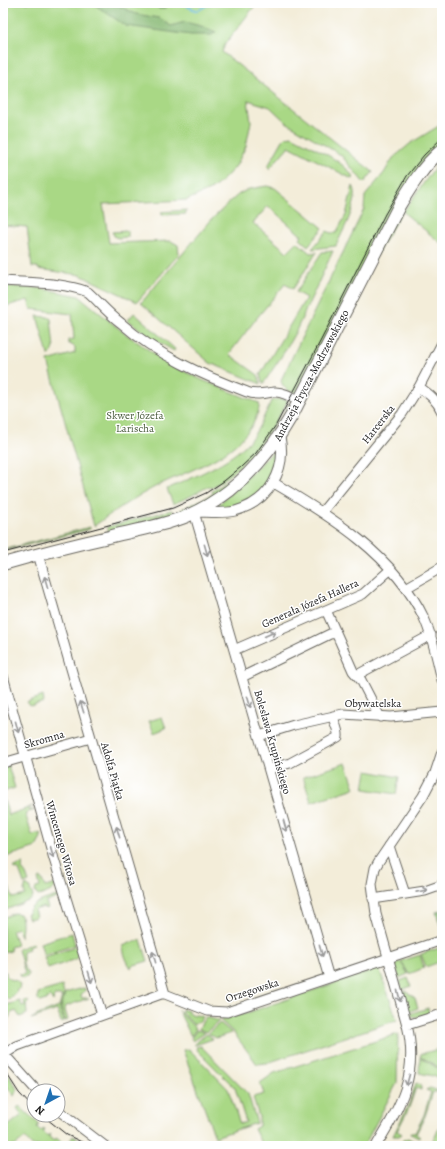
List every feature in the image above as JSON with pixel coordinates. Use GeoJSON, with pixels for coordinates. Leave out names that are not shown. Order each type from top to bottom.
{"type":"FeatureCollection","features":[{"type":"Feature","properties":{"kind":"main road","name":"Andrzeja Frycza-Modrzewskiego"},"geometry":{"type":"LineString","coordinates":[[3,564],[181,518],[222,495],[249,474],[280,437],[399,206],[413,182],[436,154],[442,150]]}},
{"type":"Feature","properties":{"kind":"street"},"geometry":{"type":"LineString","coordinates":[[3,281],[81,289],[88,292],[121,324],[139,338],[180,363],[249,393],[260,395],[274,392],[299,401]]}},
{"type":"Feature","properties":{"kind":"street","name":"Harcerska"},"geometry":{"type":"LineString","coordinates":[[322,512],[402,414],[419,387],[442,342]]}},
{"type":"Feature","properties":{"kind":"street"},"geometry":{"type":"LineString","coordinates":[[419,387],[432,396],[438,403],[442,412]]}},
{"type":"Feature","properties":{"kind":"street"},"geometry":{"type":"LineString","coordinates":[[194,512],[234,511],[244,508],[258,499],[274,483],[282,460],[280,437]]}},
{"type":"Feature","properties":{"kind":"street"},"geometry":{"type":"LineString","coordinates":[[274,483],[322,512],[356,536],[391,569],[413,597],[435,639],[442,680]]}},
{"type":"Feature","properties":{"kind":"street","name":"Bolesława Krupińskiego"},"geometry":{"type":"LineString","coordinates":[[194,512],[329,978]]}},
{"type":"Feature","properties":{"kind":"street","name":"Adolfa Piątka"},"geometry":{"type":"LineString","coordinates":[[38,554],[165,994]]}},
{"type":"Feature","properties":{"kind":"street"},"geometry":{"type":"LineString","coordinates":[[406,588],[442,567]]}},
{"type":"Feature","properties":{"kind":"street","name":"Generała Józefa Hallera"},"geometry":{"type":"LineString","coordinates":[[234,650],[363,594],[391,569]]}},
{"type":"Feature","properties":{"kind":"street"},"geometry":{"type":"LineString","coordinates":[[326,610],[353,671],[361,680],[380,717]]}},
{"type":"Feature","properties":{"kind":"street"},"geometry":{"type":"LineString","coordinates":[[242,677],[330,634],[336,633]]}},
{"type":"Feature","properties":{"kind":"street"},"geometry":{"type":"LineString","coordinates":[[357,676],[435,639]]}},
{"type":"Feature","properties":{"kind":"street","name":"Wincentego Witosa"},"geometry":{"type":"LineString","coordinates":[[3,676],[54,859],[102,1015]]}},
{"type":"Feature","properties":{"kind":"street","name":"Obywatelska"},"geometry":{"type":"LineString","coordinates":[[259,736],[294,725],[343,714],[391,717],[442,712]]}},
{"type":"Feature","properties":{"kind":"street"},"geometry":{"type":"LineString","coordinates":[[269,769],[290,763],[338,737],[333,716]]}},
{"type":"Feature","properties":{"kind":"street","name":"Skromna"},"geometry":{"type":"LineString","coordinates":[[3,763],[91,738]]}},
{"type":"Feature","properties":{"kind":"street"},"geometry":{"type":"LineString","coordinates":[[376,1146],[394,1116],[408,1078],[412,1056],[411,1042],[407,1025],[376,914],[373,899],[373,877],[377,864],[423,796],[435,773],[442,752]]}},
{"type":"Feature","properties":{"kind":"street"},"geometry":{"type":"LineString","coordinates":[[389,846],[405,894]]}},
{"type":"Feature","properties":{"kind":"street"},"geometry":{"type":"LineString","coordinates":[[373,899],[425,891],[442,885]]}},
{"type":"Feature","properties":{"kind":"street","name":"Orzegowska"},"geometry":{"type":"LineString","coordinates":[[165,994],[208,1010],[222,1012],[235,1010],[442,940]]}},
{"type":"Feature","properties":{"kind":"street"},"geometry":{"type":"LineString","coordinates":[[29,1083],[3,1054],[17,1046],[161,994],[165,994]]}},
{"type":"Feature","properties":{"kind":"street"},"geometry":{"type":"LineString","coordinates":[[407,1025],[442,1014]]}},
{"type":"Feature","properties":{"kind":"street"},"geometry":{"type":"LineString","coordinates":[[66,1116],[105,1146]]}},
{"type":"Feature","properties":{"kind":"green space"},"geometry":{"type":"Polygon","coordinates":[[[3,3],[257,3],[225,44],[222,52],[373,172],[364,183],[341,155],[286,122],[270,107],[248,100],[251,122],[246,146],[236,166],[212,189],[187,200],[103,204],[109,243],[171,241],[178,245],[179,254],[137,302],[80,275],[32,267],[27,227],[3,225],[3,3]]]}},
{"type":"Feature","properties":{"kind":"green space"},"geometry":{"type":"Polygon","coordinates":[[[92,3],[113,3],[136,14],[159,18],[171,26],[185,22],[216,32],[212,35],[191,35],[126,26],[92,3]]]}},
{"type":"Feature","properties":{"kind":"green space"},"geometry":{"type":"Polygon","coordinates":[[[154,3],[168,3],[164,9],[159,9],[154,3]]]}},
{"type":"Feature","properties":{"kind":"green space"},"geometry":{"type":"Polygon","coordinates":[[[442,124],[442,145],[439,147],[296,393],[288,391],[284,387],[281,380],[364,209],[365,196],[384,173],[393,158],[411,143],[442,124]]]}},
{"type":"Feature","properties":{"kind":"green space"},"geometry":{"type":"Polygon","coordinates":[[[292,136],[335,160],[350,172],[353,178],[352,179],[289,146],[269,169],[268,166],[283,140],[286,137],[292,136]]]}},
{"type":"Feature","properties":{"kind":"green space"},"geometry":{"type":"Polygon","coordinates":[[[442,159],[442,244],[403,212],[442,159]]]}},
{"type":"Feature","properties":{"kind":"green space"},"geometry":{"type":"Polygon","coordinates":[[[267,186],[275,188],[323,228],[308,246],[300,239],[302,236],[268,206],[253,223],[287,252],[297,242],[310,253],[317,252],[293,289],[285,284],[229,354],[258,375],[261,384],[210,363],[141,303],[212,219],[231,201],[239,194],[249,189],[267,186]]]}},
{"type":"Feature","properties":{"kind":"green space"},"geometry":{"type":"Polygon","coordinates":[[[353,186],[355,199],[353,207],[336,246],[312,249],[327,231],[336,233],[346,215],[353,186]]]}},
{"type":"Feature","properties":{"kind":"green space"},"geometry":{"type":"Polygon","coordinates":[[[186,210],[186,214],[162,215],[161,212],[186,210]]]}},
{"type":"Feature","properties":{"kind":"green space"},"geometry":{"type":"Polygon","coordinates":[[[128,231],[128,237],[118,238],[115,237],[112,232],[128,231]]]}},
{"type":"Feature","properties":{"kind":"green space"},"geometry":{"type":"Polygon","coordinates":[[[333,251],[296,331],[263,384],[260,375],[306,298],[296,292],[322,252],[333,251]]]}},
{"type":"Feature","properties":{"kind":"green space","name":"Skwer Józefa Larischa"},"geometry":{"type":"Polygon","coordinates":[[[3,286],[39,288],[79,296],[123,332],[169,364],[202,380],[259,403],[259,409],[255,420],[236,444],[223,454],[210,462],[145,492],[94,526],[48,361],[75,353],[75,347],[68,343],[68,340],[74,339],[72,314],[31,309],[28,300],[3,307],[3,286]]]}},
{"type":"Feature","properties":{"kind":"green space"},"geometry":{"type":"Polygon","coordinates":[[[134,313],[175,349],[174,351],[150,337],[128,320],[134,313]]]}},
{"type":"Feature","properties":{"kind":"green space"},"geometry":{"type":"Polygon","coordinates":[[[37,316],[48,317],[51,319],[54,348],[52,353],[48,355],[37,316]]]}},
{"type":"Feature","properties":{"kind":"green space"},"geometry":{"type":"Polygon","coordinates":[[[277,399],[288,400],[265,438],[246,460],[211,488],[209,486],[173,504],[167,489],[211,469],[241,449],[256,432],[271,401],[277,399]]]}},
{"type":"Feature","properties":{"kind":"green space"},"geometry":{"type":"Polygon","coordinates":[[[289,403],[291,405],[267,447],[221,492],[182,513],[181,510],[213,494],[212,491],[232,477],[250,460],[266,442],[280,422],[288,408],[289,403]]]}},
{"type":"Feature","properties":{"kind":"green space"},"geometry":{"type":"Polygon","coordinates":[[[276,449],[279,452],[272,479],[262,491],[255,497],[239,506],[223,509],[215,508],[276,449]]]}},
{"type":"Feature","properties":{"kind":"green space"},"geometry":{"type":"Polygon","coordinates":[[[172,510],[174,516],[109,532],[107,527],[172,510]]]}},
{"type":"Feature","properties":{"kind":"green space"},"geometry":{"type":"Polygon","coordinates":[[[90,527],[90,529],[3,551],[3,550],[90,527]]]}},
{"type":"Feature","properties":{"kind":"green space"},"geometry":{"type":"Polygon","coordinates":[[[43,696],[44,702],[31,706],[28,705],[27,702],[43,696]]]}},
{"type":"Feature","properties":{"kind":"green space"},"geometry":{"type":"Polygon","coordinates":[[[162,717],[166,728],[154,733],[149,721],[162,717]]]}},
{"type":"Feature","properties":{"kind":"green space"},"geometry":{"type":"Polygon","coordinates":[[[346,763],[355,788],[311,802],[303,777],[346,763]]]}},
{"type":"Feature","properties":{"kind":"green space"},"geometry":{"type":"Polygon","coordinates":[[[8,765],[15,788],[3,792],[3,766],[8,765]]]}},
{"type":"Feature","properties":{"kind":"green space"},"geometry":{"type":"Polygon","coordinates":[[[367,771],[399,777],[396,794],[364,789],[367,771]]]}},
{"type":"Feature","properties":{"kind":"green space"},"geometry":{"type":"Polygon","coordinates":[[[3,798],[9,815],[33,806],[28,810],[35,810],[25,813],[32,835],[42,833],[36,847],[3,858],[3,798]]]}},
{"type":"Feature","properties":{"kind":"green space"},"geometry":{"type":"Polygon","coordinates":[[[23,864],[22,869],[29,882],[24,884],[19,870],[13,868],[23,864]]]}},
{"type":"Feature","properties":{"kind":"green space"},"geometry":{"type":"Polygon","coordinates":[[[3,870],[13,898],[25,895],[24,891],[26,885],[29,887],[33,896],[31,900],[3,911],[3,870]]]}},
{"type":"Feature","properties":{"kind":"green space"},"geometry":{"type":"Polygon","coordinates":[[[41,878],[45,887],[57,884],[54,889],[38,896],[35,891],[36,888],[40,887],[38,879],[41,878]]]}},
{"type":"Feature","properties":{"kind":"green space"},"geometry":{"type":"Polygon","coordinates":[[[57,896],[60,897],[46,902],[48,908],[45,909],[44,907],[34,910],[36,917],[29,919],[27,914],[35,904],[57,896]]]}},
{"type":"Feature","properties":{"kind":"green space"},"geometry":{"type":"Polygon","coordinates":[[[442,910],[442,931],[436,912],[442,910]]]}},
{"type":"Feature","properties":{"kind":"green space"},"geometry":{"type":"Polygon","coordinates":[[[14,913],[20,914],[21,917],[21,937],[18,928],[12,930],[17,945],[10,947],[11,951],[3,953],[3,918],[14,913]]]}},
{"type":"Feature","properties":{"kind":"green space"},"geometry":{"type":"Polygon","coordinates":[[[72,933],[75,945],[44,955],[40,943],[72,933]]]}},
{"type":"Feature","properties":{"kind":"green space"},"geometry":{"type":"Polygon","coordinates":[[[141,940],[148,961],[131,966],[131,968],[123,946],[141,940]]]}},
{"type":"Feature","properties":{"kind":"green space"},"geometry":{"type":"Polygon","coordinates":[[[33,943],[34,945],[28,947],[29,949],[23,951],[23,965],[29,974],[27,977],[23,978],[19,975],[25,974],[18,949],[33,943]]]}},
{"type":"Feature","properties":{"kind":"green space"},"geometry":{"type":"Polygon","coordinates":[[[76,947],[79,957],[48,969],[44,957],[76,947]]]}},
{"type":"Feature","properties":{"kind":"green space"},"geometry":{"type":"Polygon","coordinates":[[[442,947],[442,961],[426,967],[421,954],[442,947]]]}},
{"type":"Feature","properties":{"kind":"green space"},"geometry":{"type":"Polygon","coordinates":[[[420,955],[424,968],[409,974],[401,961],[420,955]]]}},
{"type":"Feature","properties":{"kind":"green space"},"geometry":{"type":"Polygon","coordinates":[[[400,961],[408,974],[399,978],[395,964],[400,961]]]}},
{"type":"Feature","properties":{"kind":"green space"},"geometry":{"type":"Polygon","coordinates":[[[379,968],[397,1020],[267,1063],[257,1064],[233,1032],[220,1020],[247,1013],[379,968]]]}},
{"type":"Feature","properties":{"kind":"green space"},"geometry":{"type":"Polygon","coordinates":[[[3,972],[6,972],[9,979],[17,981],[20,985],[19,989],[9,1000],[3,992],[3,972]]]}},
{"type":"Feature","properties":{"kind":"green space"},"geometry":{"type":"Polygon","coordinates":[[[408,978],[411,986],[402,990],[400,981],[408,978]]]}},
{"type":"Feature","properties":{"kind":"green space"},"geometry":{"type":"Polygon","coordinates":[[[62,986],[64,994],[60,1009],[64,1021],[61,1022],[57,1010],[31,1019],[59,1007],[62,996],[54,996],[53,1001],[50,996],[46,1000],[40,1002],[38,1000],[38,993],[62,986]]]}},
{"type":"Feature","properties":{"kind":"green space"},"geometry":{"type":"Polygon","coordinates":[[[83,988],[86,989],[81,995],[82,998],[89,998],[64,1007],[68,1020],[65,1021],[61,1009],[65,993],[83,988]]]}},
{"type":"Feature","properties":{"kind":"green space"},"geometry":{"type":"Polygon","coordinates":[[[406,991],[415,998],[418,1008],[408,1012],[403,992],[406,991]]]}},
{"type":"Feature","properties":{"kind":"green space"},"geometry":{"type":"Polygon","coordinates":[[[27,1000],[29,1002],[26,1004],[27,1014],[20,1017],[16,1011],[11,1013],[9,1018],[3,1016],[3,1006],[20,1001],[22,1006],[25,1005],[24,1001],[27,1000]]]}},
{"type":"Feature","properties":{"kind":"green space"},"geometry":{"type":"Polygon","coordinates":[[[428,1008],[429,1013],[422,1016],[414,1017],[409,1014],[428,1008]]]}},
{"type":"Feature","properties":{"kind":"green space"},"geometry":{"type":"Polygon","coordinates":[[[182,1009],[188,1011],[188,1013],[194,1016],[202,1016],[200,1022],[197,1022],[194,1025],[182,1012],[182,1009]]]}},
{"type":"Feature","properties":{"kind":"green space"},"geometry":{"type":"Polygon","coordinates":[[[178,1010],[196,1029],[191,1036],[178,1010]]]}},
{"type":"Feature","properties":{"kind":"green space"},"geometry":{"type":"Polygon","coordinates":[[[205,1017],[219,1021],[206,1032],[199,1029],[205,1017]]]}},
{"type":"Feature","properties":{"kind":"green space"},"geometry":{"type":"Polygon","coordinates":[[[220,1023],[232,1033],[216,1038],[208,1033],[220,1023]]]}},
{"type":"Feature","properties":{"kind":"green space"},"geometry":{"type":"Polygon","coordinates":[[[197,1030],[205,1033],[193,1041],[191,1038],[197,1030]]]}},
{"type":"Feature","properties":{"kind":"green space"},"geometry":{"type":"Polygon","coordinates":[[[207,1034],[213,1039],[195,1045],[194,1044],[207,1034]]]}},
{"type":"Feature","properties":{"kind":"green space"},"geometry":{"type":"Polygon","coordinates":[[[398,1034],[397,1083],[364,1146],[260,1146],[260,1141],[254,1129],[259,1126],[259,1117],[253,1097],[264,1094],[260,1083],[274,1073],[398,1034]]]}},
{"type":"Feature","properties":{"kind":"green space"},"geometry":{"type":"Polygon","coordinates":[[[201,1046],[248,1094],[257,1123],[215,1137],[183,1050],[189,1049],[228,1089],[240,1124],[246,1122],[235,1088],[198,1051],[196,1047],[201,1046]]]}},
{"type":"Feature","properties":{"kind":"green space"},"geometry":{"type":"Polygon","coordinates":[[[442,1048],[442,1063],[438,1067],[420,1056],[421,1054],[442,1048]]]}},
{"type":"Feature","properties":{"kind":"green space"},"geometry":{"type":"Polygon","coordinates":[[[420,1057],[442,1071],[442,1078],[419,1073],[420,1057]]]}},
{"type":"Feature","properties":{"kind":"green space"},"geometry":{"type":"Polygon","coordinates":[[[3,1068],[17,1089],[14,1096],[6,1083],[3,1068]]]}},
{"type":"Feature","properties":{"kind":"green space"},"geometry":{"type":"Polygon","coordinates":[[[416,1083],[420,1085],[421,1090],[416,1088],[408,1110],[397,1131],[402,1134],[399,1136],[393,1136],[409,1104],[416,1083]]]}},
{"type":"Feature","properties":{"kind":"green space"},"geometry":{"type":"Polygon","coordinates":[[[430,1088],[437,1090],[438,1092],[433,1092],[425,1116],[416,1134],[420,1137],[418,1138],[410,1132],[415,1133],[424,1115],[431,1092],[426,1090],[430,1088]]]}},
{"type":"Feature","properties":{"kind":"green space"},"geometry":{"type":"Polygon","coordinates":[[[19,1106],[26,1112],[26,1123],[38,1123],[39,1124],[37,1127],[41,1131],[44,1128],[45,1129],[43,1132],[48,1136],[51,1134],[49,1137],[54,1141],[56,1138],[65,1144],[64,1146],[32,1146],[25,1138],[15,1146],[3,1146],[3,1130],[22,1115],[17,1108],[19,1106]]]}},
{"type":"Feature","properties":{"kind":"green space"},"geometry":{"type":"Polygon","coordinates":[[[442,1122],[442,1146],[430,1146],[442,1122]]]}},
{"type":"Feature","properties":{"kind":"green space"},"geometry":{"type":"Polygon","coordinates":[[[73,1136],[94,1146],[78,1146],[69,1142],[73,1136]]]}},
{"type":"Feature","properties":{"kind":"green space"},"geometry":{"type":"Polygon","coordinates":[[[408,1138],[419,1144],[419,1146],[408,1146],[406,1144],[402,1146],[403,1140],[408,1138]]]}},
{"type":"Feature","properties":{"kind":"waterway"},"geometry":{"type":"LineString","coordinates":[[184,3],[197,11],[211,3]]}},
{"type":"Feature","properties":{"kind":"tram line"},"geometry":{"type":"LineString","coordinates":[[3,553],[173,508],[206,493],[224,481],[256,453],[276,425],[385,214],[407,176],[424,155],[442,138]]}},
{"type":"Feature","properties":{"kind":"tram line"},"geometry":{"type":"LineString","coordinates":[[3,1068],[19,1093],[26,1100]]}},
{"type":"Feature","properties":{"kind":"tram line"},"geometry":{"type":"LineString","coordinates":[[52,1123],[67,1135],[90,1146]]}}]}
